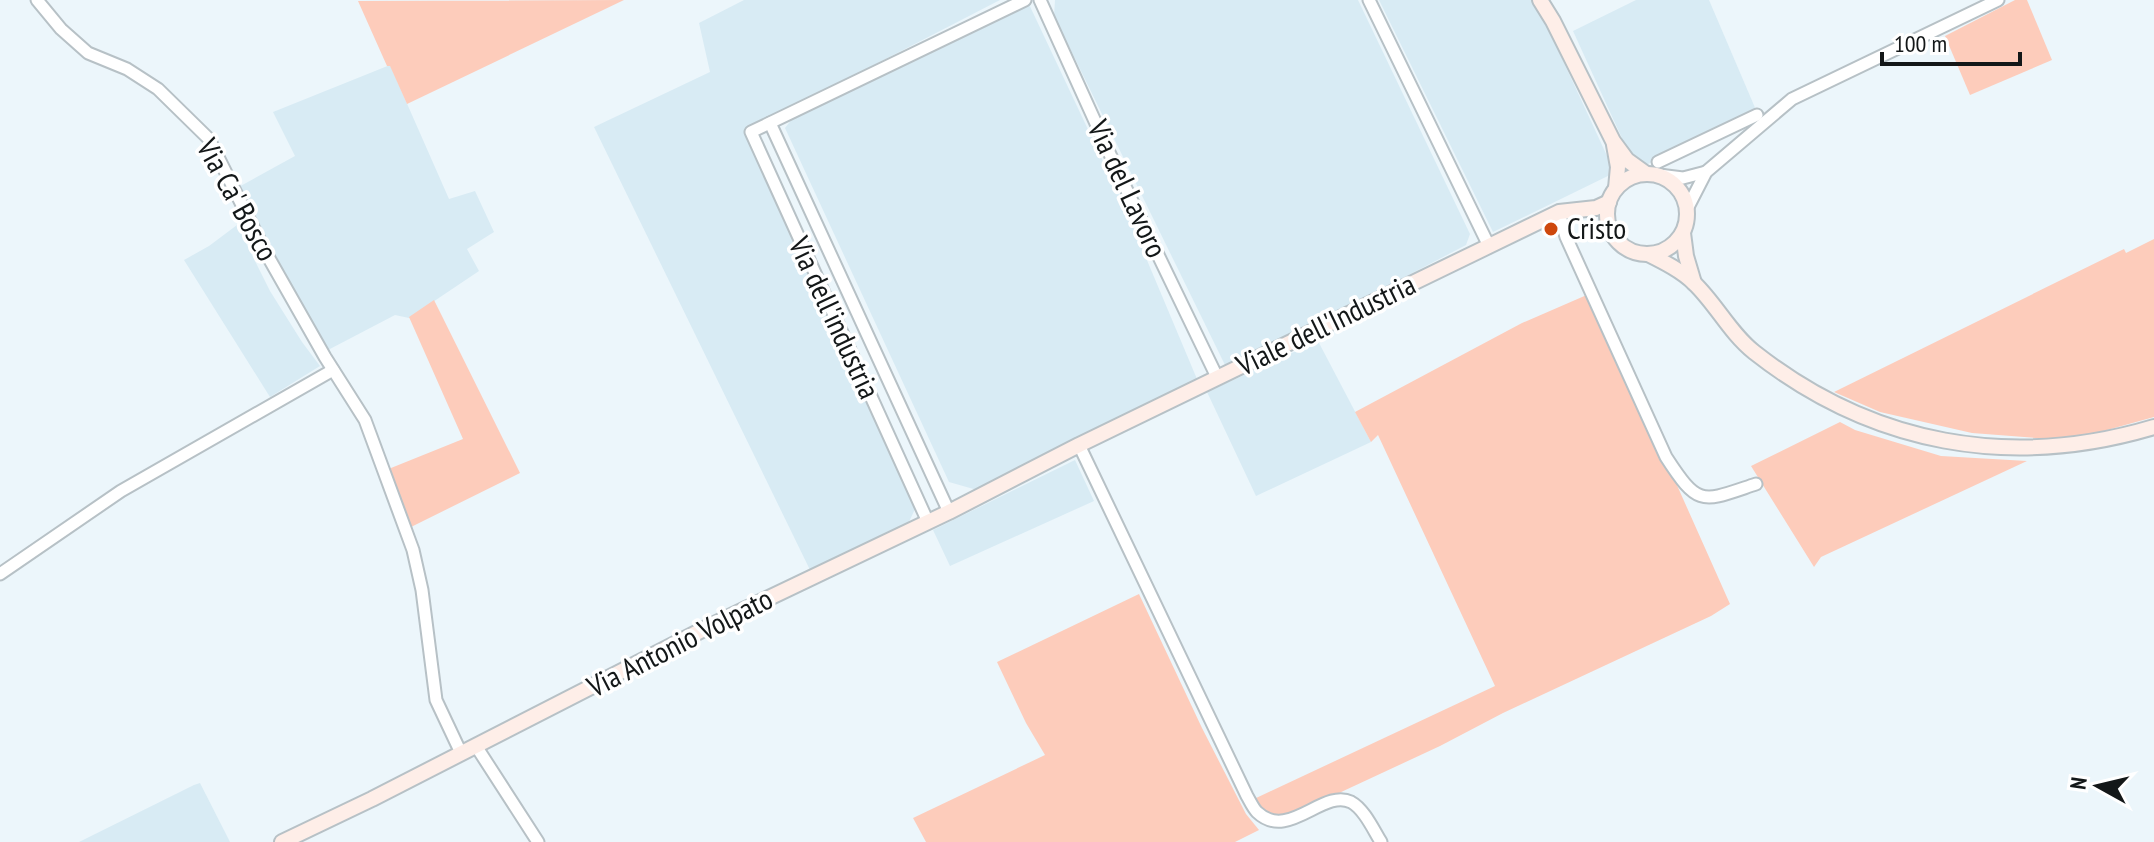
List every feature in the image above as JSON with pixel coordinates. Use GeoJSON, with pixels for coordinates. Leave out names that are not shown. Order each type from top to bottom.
{"type":"FeatureCollection","features":[{"type":"Feature","properties":{"kind":"street"},"geometry":{"type":"LineString","coordinates":[[770,123],[1025,0]]}},
{"type":"Feature","properties":{"kind":"street","name":"Via del Lavoro"},"geometry":{"type":"LineString","coordinates":[[1040,0],[1118,172],[1217,377]]}},
{"type":"Feature","properties":{"kind":"street"},"geometry":{"type":"LineString","coordinates":[[1369,0],[1489,246]]}},
{"type":"Feature","properties":{"kind":"street"},"geometry":{"type":"LineString","coordinates":[[1540,0],[1613,141],[1627,160],[1683,178],[1706,172]]}},
{"type":"Feature","properties":{"kind":"street"},"geometry":{"type":"LineString","coordinates":[[1687,209],[1706,172],[1792,99],[1998,0]]}},
{"type":"Feature","properties":{"kind":"street","name":"Via Ca' Bosco"},"geometry":{"type":"LineString","coordinates":[[37,1],[61,29],[88,53],[127,69],[158,89],[209,139],[266,253],[365,420],[413,550],[422,590],[436,700],[461,753]]}},
{"type":"Feature","properties":{"kind":"street"},"geometry":{"type":"LineString","coordinates":[[1620,244],[1609,225],[1609,202],[1624,180],[1654,170],[1712,136],[1757,115]]}},
{"type":"Feature","properties":{"kind":"street","name":"Via dell'industria"},"geometry":{"type":"LineString","coordinates":[[928,522],[751,132],[770,123],[949,512]]}},
{"type":"Feature","properties":{"kind":"street"},"geometry":{"type":"LineString","coordinates":[[1712,136],[1725,156]]}},
{"type":"Feature","properties":{"kind":"street"},"geometry":{"type":"LineString","coordinates":[[1613,141],[1618,167],[1616,188]]}},
{"type":"Feature","properties":{"kind":"street"},"geometry":{"type":"LineString","coordinates":[[761,156],[780,146]]}},
{"type":"Feature","properties":{"kind":"street"},"geometry":{"type":"LineString","coordinates":[[1654,170],[1670,180],[1684,198],[1687,221],[1683,233],[1694,283]]}},
{"type":"Feature","properties":{"kind":"street","name":"Viale dell'Industria"},"geometry":{"type":"LineString","coordinates":[[1079,445],[1489,246],[1566,211],[1596,208],[1609,202]]}},
{"type":"Feature","properties":{"kind":"street"},"geometry":{"type":"LineString","coordinates":[[1683,233],[1668,248],[1648,254],[1638,253],[1620,244],[1598,222],[1566,211],[1566,237],[1666,457],[1679,478],[1702,497],[1716,497],[1756,484]]}},
{"type":"Feature","properties":{"kind":"street"},"geometry":{"type":"LineString","coordinates":[[1648,254],[1694,283],[1751,349],[1821,398],[1850,412],[1936,441],[1989,448],[2048,447],[2154,427]]}},
{"type":"Feature","properties":{"kind":"street"},"geometry":{"type":"LineString","coordinates":[[0,574],[121,491],[333,370]]}},
{"type":"Feature","properties":{"kind":"street"},"geometry":{"type":"LineString","coordinates":[[1079,445],[1256,812],[1265,818],[1290,820],[1339,800],[1348,800],[1359,808],[1381,842]]}},
{"type":"Feature","properties":{"kind":"street","name":"Via Antonio Volpato"},"geometry":{"type":"LineString","coordinates":[[282,842],[708,627],[949,512],[1079,445]]}},
{"type":"Feature","properties":{"kind":"street"},"geometry":{"type":"LineString","coordinates":[[476,746],[538,842]]}},
{"type":"Feature","properties":{"kind":"shaded area"},"geometry":{"type":"Polygon","coordinates":[[[624,0],[407,104],[358,1],[624,0]]]}},
{"type":"Feature","properties":{"kind":"shaded area"},"geometry":{"type":"Polygon","coordinates":[[[744,0],[1000,0],[748,130],[915,509],[908,524],[811,572],[594,127],[710,72],[699,23],[744,0]]]}},
{"type":"Feature","properties":{"kind":"shaded area"},"geometry":{"type":"Polygon","coordinates":[[[1027,0],[1125,208],[1197,379],[977,490],[949,482],[785,128],[792,119],[1027,0]]]}},
{"type":"Feature","properties":{"kind":"shaded area"},"geometry":{"type":"Polygon","coordinates":[[[1055,0],[1358,0],[1470,234],[1466,245],[1311,326],[1225,365],[1054,16],[1055,0]]]}},
{"type":"Feature","properties":{"kind":"shaded area"},"geometry":{"type":"Polygon","coordinates":[[[1379,0],[1535,0],[1608,158],[1612,174],[1493,232],[1379,0]]]}},
{"type":"Feature","properties":{"kind":"shaded area"},"geometry":{"type":"Polygon","coordinates":[[[1636,0],[1709,0],[1756,110],[1646,165],[1631,158],[1573,31],[1636,0]]]}},
{"type":"Feature","properties":{"kind":"shaded area"},"geometry":{"type":"Polygon","coordinates":[[[2015,0],[2027,0],[2052,60],[1970,95],[1945,36],[2015,0]]]}},
{"type":"Feature","properties":{"kind":"shaded area"},"geometry":{"type":"Polygon","coordinates":[[[390,65],[449,199],[475,191],[494,232],[467,249],[479,271],[409,318],[395,315],[328,350],[284,282],[237,188],[295,156],[273,112],[390,65]]]}},
{"type":"Feature","properties":{"kind":"shaded area"},"geometry":{"type":"Polygon","coordinates":[[[237,225],[270,291],[320,366],[270,397],[184,260],[237,225]]]}},
{"type":"Feature","properties":{"kind":"shaded area"},"geometry":{"type":"Polygon","coordinates":[[[2154,239],[2154,417],[2089,435],[2049,439],[1972,433],[1880,412],[1834,392],[2124,249],[2126,253],[2154,239]]]}},
{"type":"Feature","properties":{"kind":"shaded area"},"geometry":{"type":"Polygon","coordinates":[[[1589,294],[1595,316],[1664,464],[1672,474],[1730,604],[1711,616],[1281,820],[1266,819],[1254,799],[1495,686],[1378,435],[1371,442],[1355,412],[1522,323],[1589,294]]]}},
{"type":"Feature","properties":{"kind":"shaded area"},"geometry":{"type":"Polygon","coordinates":[[[434,300],[520,473],[409,528],[386,470],[463,439],[409,317],[434,300]]]}},
{"type":"Feature","properties":{"kind":"shaded area"},"geometry":{"type":"Polygon","coordinates":[[[1318,341],[1371,442],[1256,496],[1207,392],[1318,341]]]}},
{"type":"Feature","properties":{"kind":"shaded area"},"geometry":{"type":"Polygon","coordinates":[[[1840,422],[1855,430],[1941,456],[2027,461],[1821,557],[1814,567],[1751,466],[1840,422]]]}},
{"type":"Feature","properties":{"kind":"shaded area"},"geometry":{"type":"Polygon","coordinates":[[[1075,460],[1094,501],[950,566],[933,530],[1075,460]]]}},
{"type":"Feature","properties":{"kind":"shaded area"},"geometry":{"type":"Polygon","coordinates":[[[1139,594],[1202,728],[1246,814],[1259,830],[1235,842],[926,842],[913,818],[1045,755],[997,662],[1139,594]]]}},
{"type":"Feature","properties":{"kind":"shaded area"},"geometry":{"type":"Polygon","coordinates":[[[200,783],[230,842],[79,842],[194,785],[200,783]]]}},
{"type":"Feature","properties":{"kind":"place","name":"Cristo"},"geometry":{"type":"Point","coordinates":[1551,229]}}]}
